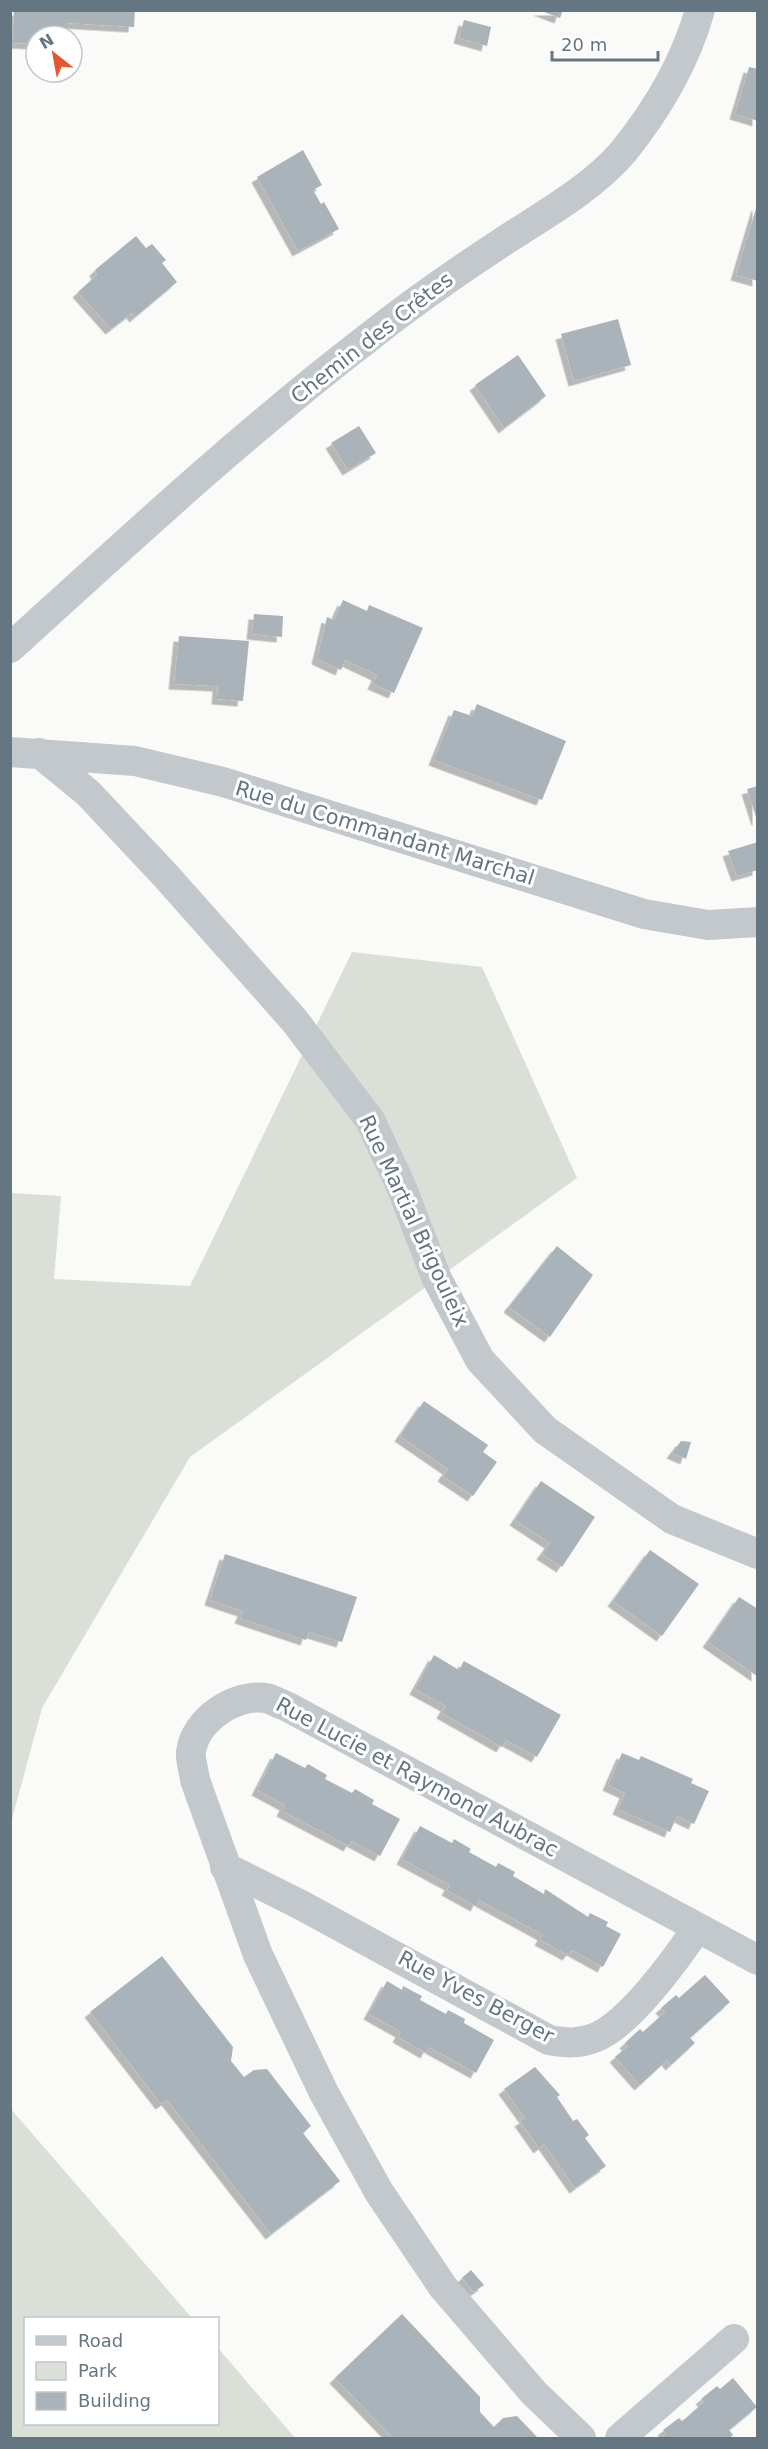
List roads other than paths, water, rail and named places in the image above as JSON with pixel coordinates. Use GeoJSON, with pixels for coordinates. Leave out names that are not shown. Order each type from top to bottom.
{"type":"FeatureCollection","features":[{"type":"Feature","properties":{"kind":"street","name":"Chemin des Crêtes"},"geometry":{"type":"LineString","coordinates":[[10,648],[204,472],[367,339],[445,280],[576,194],[621,154],[663,98],[692,37],[700,10]]}},
{"type":"Feature","properties":{"kind":"street","name":"Rue du Commandant Marchal"},"geometry":{"type":"LineString","coordinates":[[25,753],[135,761],[224,782],[644,914],[708,925],[758,922]]}},
{"type":"Feature","properties":{"kind":"street","name":"Rue Martial Brigouleix"},"geometry":{"type":"LineString","coordinates":[[25,753],[88,793],[165,875],[294,1020],[370,1120],[401,1186],[436,1277],[480,1360],[545,1431],[672,1519],[758,1554]]}},
{"type":"Feature","properties":{"kind":"street","name":"Rue Lucie et Raymond Aubrac"},"geometry":{"type":"LineString","coordinates":[[581,2439],[534,2393],[442,2287],[380,2192],[324,2093],[258,1955],[195,1780],[191,1751],[201,1728],[220,1710],[239,1700],[265,1698],[288,1707],[455,1795],[758,1960]]}},
{"type":"Feature","properties":{"kind":"street","name":"Rue Yves Berger"},"geometry":{"type":"LineString","coordinates":[[225,1867],[311,1910],[549,2040],[573,2044],[597,2037],[625,2016],[668,1972],[697,1928]]}},
{"type":"Feature","properties":{"kind":"street"},"geometry":{"type":"LineString","coordinates":[[620,2439],[734,2339]]}}]}
